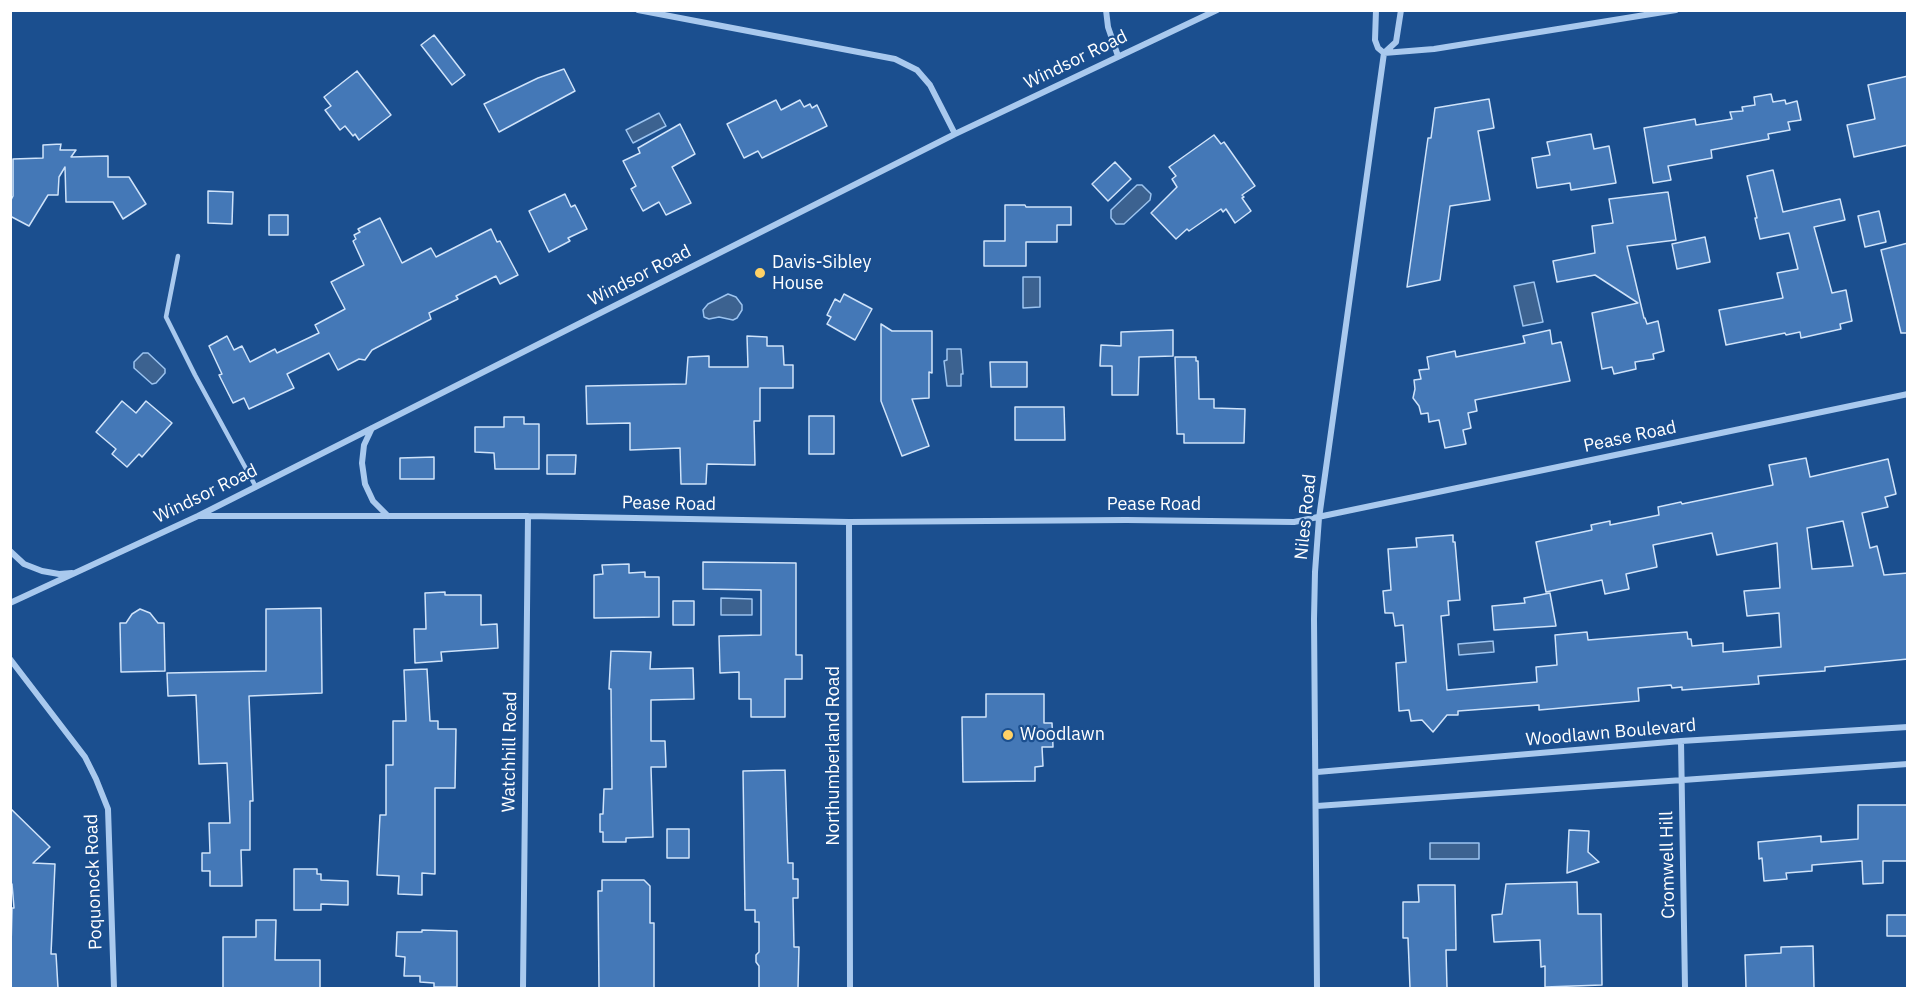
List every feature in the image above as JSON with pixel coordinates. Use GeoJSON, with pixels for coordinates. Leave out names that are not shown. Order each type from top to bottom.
{"type":"FeatureCollection","features":[{"type":"Feature","properties":{"kind":"street"},"geometry":{"type":"LineString","coordinates":[[638,10],[895,59],[917,70],[930,85],[955,134]]}},
{"type":"Feature","properties":{"kind":"street"},"geometry":{"type":"LineString","coordinates":[[1106,10],[1108,27],[1118,56]]}},
{"type":"Feature","properties":{"kind":"street","name":"Windsor Road"},"geometry":{"type":"LineString","coordinates":[[10,603],[198,516],[955,134],[1217,10]]}},
{"type":"Feature","properties":{"kind":"street","name":"Niles Road"},"geometry":{"type":"LineString","coordinates":[[1376,10],[1374,40],[1384,53]]}},
{"type":"Feature","properties":{"kind":"street","name":"Niles Road"},"geometry":{"type":"LineString","coordinates":[[1317,988],[1314,620],[1319,518],[1384,53],[1396,42],[1401,10]]}},
{"type":"Feature","properties":{"kind":"street"},"geometry":{"type":"LineString","coordinates":[[1384,53],[1434,50],[1676,10]]}},
{"type":"Feature","properties":{"kind":"street","name":"Pease Road"},"geometry":{"type":"LineString","coordinates":[[198,516],[528,516],[849,522],[1126,520],[1294,522],[1908,394]]}},
{"type":"Feature","properties":{"kind":"street"},"geometry":{"type":"LineString","coordinates":[[372,428],[364,445],[362,463],[365,484],[373,501],[388,516]]}},
{"type":"Feature","properties":{"kind":"street","name":"Watchhill Road"},"geometry":{"type":"LineString","coordinates":[[523,988],[528,516]]}},
{"type":"Feature","properties":{"kind":"street","name":"Northumberland Road"},"geometry":{"type":"LineString","coordinates":[[849,522],[850,988]]}},
{"type":"Feature","properties":{"kind":"street","name":"Windsor Road"},"geometry":{"type":"LineString","coordinates":[[10,551],[24,564],[42,571],[59,574],[79,572]]}},
{"type":"Feature","properties":{"kind":"street","name":"Poquonock Road"},"geometry":{"type":"LineString","coordinates":[[10,659],[85,756],[108,809],[114,988]]}},
{"type":"Feature","properties":{"kind":"street","name":"Woodlawn Boulevard"},"geometry":{"type":"LineString","coordinates":[[1317,772],[1681,741],[1908,727]]}},
{"type":"Feature","properties":{"kind":"street","name":"Cromwell Hill"},"geometry":{"type":"LineString","coordinates":[[1681,741],[1685,988]]}},
{"type":"Feature","properties":{"kind":"street"},"geometry":{"type":"LineString","coordinates":[[1317,806],[1682,778],[1908,764]]}},
{"type":"Feature","properties":{"kind":"lane"},"geometry":{"type":"LineString","coordinates":[[178,256],[166,317],[256,487]]}},
{"type":"Feature","properties":{"kind":"water"},"geometry":{"type":"Polygon","coordinates":[[[659,113],[666,126],[633,143],[626,130],[659,113]]]}},
{"type":"Feature","properties":{"kind":"water"},"geometry":{"type":"Polygon","coordinates":[[[1137,185],[1142,185],[1151,194],[1150,200],[1124,224],[1116,224],[1111,218],[1111,210],[1137,185]]]}},
{"type":"Feature","properties":{"kind":"water"},"geometry":{"type":"Polygon","coordinates":[[[1023,277],[1040,277],[1040,307],[1023,308],[1023,277]]]}},
{"type":"Feature","properties":{"kind":"water"},"geometry":{"type":"Polygon","coordinates":[[[1534,282],[1543,322],[1523,326],[1514,286],[1534,282]]]}},
{"type":"Feature","properties":{"kind":"water"},"geometry":{"type":"Polygon","coordinates":[[[728,294],[736,297],[742,305],[737,318],[733,320],[704,317],[703,310],[708,304],[728,294]]]}},
{"type":"Feature","properties":{"kind":"water"},"geometry":{"type":"Polygon","coordinates":[[[947,349],[961,349],[963,374],[961,374],[961,386],[947,386],[944,361],[947,360],[947,349]]]}},
{"type":"Feature","properties":{"kind":"water"},"geometry":{"type":"Polygon","coordinates":[[[143,353],[148,353],[165,369],[165,373],[156,383],[152,384],[134,368],[134,362],[143,353]]]}},
{"type":"Feature","properties":{"kind":"water"},"geometry":{"type":"Polygon","coordinates":[[[721,598],[752,599],[752,615],[721,615],[721,598]]]}},
{"type":"Feature","properties":{"kind":"water"},"geometry":{"type":"Polygon","coordinates":[[[1493,641],[1494,652],[1459,655],[1458,644],[1493,641]]]}},
{"type":"Feature","properties":{"kind":"water"},"geometry":{"type":"Polygon","coordinates":[[[1430,843],[1479,843],[1479,859],[1430,859],[1430,843]]]}},
{"type":"Feature","properties":{"kind":"building"},"geometry":{"type":"Polygon","coordinates":[[[434,35],[465,75],[452,85],[421,45],[434,35]]]}},
{"type":"Feature","properties":{"kind":"building"},"geometry":{"type":"Polygon","coordinates":[[[564,69],[575,91],[499,132],[484,104],[538,78],[564,69]]]}},
{"type":"Feature","properties":{"kind":"building"},"geometry":{"type":"Polygon","coordinates":[[[357,71],[391,115],[359,140],[345,126],[340,130],[325,110],[331,106],[324,97],[357,71]]]}},
{"type":"Feature","properties":{"kind":"building"},"geometry":{"type":"Polygon","coordinates":[[[1908,76],[1908,145],[1854,157],[1847,125],[1875,119],[1868,85],[1908,76]]]}},
{"type":"Feature","properties":{"kind":"building"},"geometry":{"type":"Polygon","coordinates":[[[1771,94],[1773,102],[1785,100],[1786,104],[1797,101],[1801,120],[1788,122],[1790,130],[1768,134],[1769,139],[1711,150],[1712,158],[1668,166],[1671,180],[1653,183],[1644,128],[1695,119],[1696,125],[1732,119],[1730,112],[1743,111],[1742,107],[1755,105],[1754,97],[1771,94]]]}},
{"type":"Feature","properties":{"kind":"building"},"geometry":{"type":"Polygon","coordinates":[[[1489,99],[1494,128],[1478,131],[1490,200],[1450,206],[1440,280],[1407,287],[1428,138],[1431,138],[1435,108],[1489,99]]]}},
{"type":"Feature","properties":{"kind":"building"},"geometry":{"type":"Polygon","coordinates":[[[776,100],[781,110],[800,100],[804,107],[810,104],[812,108],[817,105],[827,126],[762,158],[758,151],[744,158],[727,124],[776,100]]]}},
{"type":"Feature","properties":{"kind":"building"},"geometry":{"type":"Polygon","coordinates":[[[680,124],[695,154],[672,167],[691,203],[666,215],[659,202],[643,211],[631,189],[636,186],[623,161],[640,153],[638,148],[680,124]]]}},
{"type":"Feature","properties":{"kind":"building"},"geometry":{"type":"Polygon","coordinates":[[[1591,134],[1594,149],[1609,146],[1616,183],[1571,190],[1570,183],[1537,188],[1532,158],[1550,155],[1547,142],[1591,134]]]}},
{"type":"Feature","properties":{"kind":"building"},"geometry":{"type":"Polygon","coordinates":[[[1214,135],[1221,144],[1224,142],[1255,186],[1242,195],[1251,211],[1235,223],[1226,209],[1223,212],[1221,209],[1189,231],[1187,229],[1176,239],[1151,213],[1177,187],[1172,179],[1176,176],[1169,167],[1214,135]]]}},
{"type":"Feature","properties":{"kind":"building"},"geometry":{"type":"Polygon","coordinates":[[[61,144],[60,150],[76,150],[71,157],[108,156],[108,177],[129,177],[146,204],[123,219],[113,202],[66,202],[65,167],[59,177],[58,195],[48,195],[29,226],[10,216],[10,202],[13,196],[13,159],[43,158],[43,145],[61,144]]]}},
{"type":"Feature","properties":{"kind":"building"},"geometry":{"type":"Polygon","coordinates":[[[1115,162],[1131,179],[1108,201],[1092,184],[1115,162]]]}},
{"type":"Feature","properties":{"kind":"building"},"geometry":{"type":"Polygon","coordinates":[[[1773,170],[1783,212],[1840,199],[1845,220],[1814,227],[1832,293],[1846,290],[1852,321],[1840,324],[1841,329],[1801,338],[1800,332],[1786,335],[1785,333],[1726,345],[1719,310],[1783,298],[1777,273],[1798,269],[1789,233],[1760,239],[1747,176],[1773,170]]]}},
{"type":"Feature","properties":{"kind":"building"},"geometry":{"type":"Polygon","coordinates":[[[208,191],[233,192],[232,224],[208,223],[208,191]]]}},
{"type":"Feature","properties":{"kind":"building"},"geometry":{"type":"Polygon","coordinates":[[[1668,192],[1676,240],[1627,246],[1644,318],[1647,324],[1658,321],[1664,351],[1653,354],[1654,359],[1635,362],[1636,369],[1614,374],[1612,367],[1602,369],[1592,313],[1638,303],[1595,275],[1557,282],[1553,261],[1595,253],[1592,226],[1613,223],[1609,199],[1668,192]]]}},
{"type":"Feature","properties":{"kind":"building"},"geometry":{"type":"Polygon","coordinates":[[[565,194],[571,207],[575,205],[587,229],[568,238],[570,241],[549,252],[529,211],[565,194]]]}},
{"type":"Feature","properties":{"kind":"building"},"geometry":{"type":"Polygon","coordinates":[[[1005,205],[1071,207],[1071,225],[1057,225],[1057,242],[1026,242],[1026,266],[984,266],[984,241],[1005,241],[1005,205]]]}},
{"type":"Feature","properties":{"kind":"building"},"geometry":{"type":"Polygon","coordinates":[[[1879,211],[1886,242],[1865,247],[1858,216],[1879,211]]]}},
{"type":"Feature","properties":{"kind":"building"},"geometry":{"type":"Polygon","coordinates":[[[269,215],[288,215],[288,235],[269,235],[269,215]]]}},
{"type":"Feature","properties":{"kind":"building"},"geometry":{"type":"Polygon","coordinates":[[[380,218],[402,263],[431,248],[436,257],[491,229],[518,275],[500,284],[496,276],[456,296],[458,299],[429,313],[431,319],[372,350],[365,360],[359,359],[338,370],[329,353],[287,374],[294,388],[249,409],[244,398],[233,403],[219,375],[222,374],[209,346],[227,336],[234,350],[242,346],[250,362],[275,349],[277,353],[319,333],[315,325],[345,309],[331,282],[364,265],[353,241],[356,239],[354,235],[360,232],[358,229],[380,218]]]}},
{"type":"Feature","properties":{"kind":"building"},"geometry":{"type":"Polygon","coordinates":[[[1705,237],[1710,262],[1677,269],[1672,244],[1705,237]]]}},
{"type":"Feature","properties":{"kind":"building"},"geometry":{"type":"Polygon","coordinates":[[[1908,243],[1908,333],[1901,333],[1881,250],[1908,243]]]}},
{"type":"Feature","properties":{"kind":"building"},"geometry":{"type":"Polygon","coordinates":[[[844,294],[872,309],[855,340],[827,324],[831,317],[827,315],[835,299],[840,302],[844,294]]]}},
{"type":"Feature","properties":{"kind":"building"},"geometry":{"type":"Polygon","coordinates":[[[881,324],[892,331],[932,331],[932,373],[929,372],[929,398],[912,399],[929,446],[902,456],[881,401],[881,324]]]}},
{"type":"Feature","properties":{"kind":"building"},"geometry":{"type":"Polygon","coordinates":[[[1173,330],[1173,356],[1139,357],[1138,395],[1112,395],[1112,366],[1100,366],[1101,345],[1121,346],[1121,332],[1173,330]]]}},
{"type":"Feature","properties":{"kind":"building"},"geometry":{"type":"Polygon","coordinates":[[[1550,330],[1552,344],[1561,342],[1570,381],[1475,400],[1477,411],[1468,413],[1471,428],[1463,430],[1466,444],[1445,448],[1439,420],[1429,422],[1428,413],[1421,414],[1413,398],[1414,380],[1421,379],[1419,370],[1429,369],[1427,357],[1455,351],[1456,357],[1525,343],[1523,336],[1550,330]]]}},
{"type":"Feature","properties":{"kind":"building"},"geometry":{"type":"Polygon","coordinates":[[[747,336],[767,337],[767,346],[783,346],[784,365],[793,365],[793,388],[760,388],[760,421],[754,421],[755,465],[707,464],[706,484],[681,484],[680,448],[630,450],[630,423],[587,424],[586,386],[686,384],[688,357],[709,356],[709,367],[748,367],[747,336]]]}},
{"type":"Feature","properties":{"kind":"building"},"geometry":{"type":"Polygon","coordinates":[[[1175,357],[1196,357],[1199,399],[1214,399],[1214,408],[1245,409],[1244,443],[1184,443],[1184,434],[1177,434],[1175,357]]]}},
{"type":"Feature","properties":{"kind":"building"},"geometry":{"type":"Polygon","coordinates":[[[990,362],[1027,362],[1027,387],[991,387],[990,362]]]}},
{"type":"Feature","properties":{"kind":"building"},"geometry":{"type":"Polygon","coordinates":[[[122,401],[136,413],[146,401],[172,423],[142,457],[139,454],[127,467],[112,454],[116,449],[96,432],[122,401]]]}},
{"type":"Feature","properties":{"kind":"building"},"geometry":{"type":"Polygon","coordinates":[[[1015,407],[1064,407],[1065,440],[1015,440],[1015,407]]]}},
{"type":"Feature","properties":{"kind":"building"},"geometry":{"type":"Polygon","coordinates":[[[809,416],[834,416],[834,454],[809,454],[809,416]]]}},
{"type":"Feature","properties":{"kind":"building"},"geometry":{"type":"Polygon","coordinates":[[[504,417],[524,417],[524,424],[539,424],[539,469],[495,469],[494,453],[475,452],[475,427],[504,427],[504,417]]]}},
{"type":"Feature","properties":{"kind":"building"},"geometry":{"type":"Polygon","coordinates":[[[547,455],[576,455],[575,474],[547,474],[547,455]]]}},
{"type":"Feature","properties":{"kind":"building"},"geometry":{"type":"Polygon","coordinates":[[[434,457],[434,479],[400,479],[400,458],[434,457]]]}},
{"type":"Feature","properties":{"kind":"building"},"geometry":{"type":"Polygon","coordinates":[[[1806,458],[1810,477],[1888,459],[1896,494],[1885,497],[1888,507],[1862,513],[1870,548],[1877,546],[1884,575],[1908,573],[1908,659],[1825,667],[1825,671],[1758,676],[1759,684],[1682,690],[1682,687],[1672,688],[1671,685],[1638,688],[1639,701],[1539,710],[1539,705],[1458,711],[1458,715],[1447,715],[1433,732],[1422,720],[1411,721],[1409,710],[1399,711],[1396,663],[1406,662],[1403,625],[1395,626],[1393,613],[1385,613],[1383,591],[1391,590],[1388,549],[1417,547],[1416,538],[1453,535],[1453,542],[1455,542],[1460,600],[1448,601],[1449,615],[1441,616],[1447,690],[1537,682],[1536,667],[1557,665],[1555,635],[1587,632],[1588,640],[1687,632],[1692,646],[1723,643],[1723,652],[1781,647],[1779,613],[1747,616],[1744,591],[1780,588],[1777,543],[1717,555],[1712,533],[1653,545],[1657,567],[1626,574],[1629,589],[1605,594],[1602,580],[1546,592],[1536,542],[1592,530],[1591,525],[1610,521],[1610,525],[1659,515],[1658,507],[1773,485],[1769,465],[1806,458]],[[1843,521],[1807,528],[1812,569],[1853,566],[1843,521]]]}},
{"type":"Feature","properties":{"kind":"building"},"geometry":{"type":"Polygon","coordinates":[[[703,562],[796,563],[796,655],[802,655],[802,679],[785,679],[785,717],[751,717],[751,699],[739,699],[739,672],[720,673],[719,636],[761,635],[761,590],[703,589],[703,562]]]}},
{"type":"Feature","properties":{"kind":"building"},"geometry":{"type":"Polygon","coordinates":[[[629,564],[629,573],[645,572],[645,577],[659,577],[659,617],[594,618],[594,575],[603,574],[602,565],[629,564]]]}},
{"type":"Feature","properties":{"kind":"building"},"geometry":{"type":"Polygon","coordinates":[[[445,592],[445,595],[481,595],[481,625],[497,624],[498,648],[441,652],[442,661],[415,663],[414,629],[426,629],[425,593],[445,592]]]}},
{"type":"Feature","properties":{"kind":"building"},"geometry":{"type":"Polygon","coordinates":[[[1550,593],[1556,626],[1494,630],[1492,606],[1525,603],[1524,598],[1550,593]]]}},
{"type":"Feature","properties":{"kind":"building"},"geometry":{"type":"Polygon","coordinates":[[[673,601],[694,601],[694,625],[673,625],[673,601]]]}},
{"type":"Feature","properties":{"kind":"building"},"geometry":{"type":"Polygon","coordinates":[[[321,608],[322,693],[249,696],[253,801],[250,801],[250,850],[241,850],[242,886],[210,886],[210,871],[202,871],[202,853],[210,853],[209,823],[230,823],[227,763],[199,764],[196,695],[168,696],[167,673],[266,671],[266,609],[321,608]]]}},
{"type":"Feature","properties":{"kind":"building"},"geometry":{"type":"Polygon","coordinates":[[[140,609],[150,613],[158,623],[164,623],[165,671],[121,672],[120,623],[126,623],[132,614],[140,609]]]}},
{"type":"Feature","properties":{"kind":"building"},"geometry":{"type":"Polygon","coordinates":[[[611,651],[651,652],[650,669],[693,668],[694,699],[651,700],[651,741],[665,741],[666,767],[651,767],[653,837],[626,838],[626,842],[603,842],[603,832],[600,832],[604,789],[612,789],[611,689],[609,689],[611,651]]]}},
{"type":"Feature","properties":{"kind":"building"},"geometry":{"type":"Polygon","coordinates":[[[427,669],[430,721],[438,721],[438,729],[456,729],[455,788],[435,788],[435,874],[422,873],[422,895],[398,894],[399,876],[377,875],[380,815],[386,815],[386,765],[393,765],[393,721],[406,721],[404,670],[427,669]]]}},
{"type":"Feature","properties":{"kind":"building","name":"Woodlawn"},"geometry":{"type":"Polygon","coordinates":[[[986,694],[1044,694],[1044,723],[1052,723],[1053,747],[1042,747],[1043,766],[1035,767],[1035,781],[963,782],[962,717],[986,717],[986,694]]]}},
{"type":"Feature","properties":{"kind":"building"},"geometry":{"type":"Polygon","coordinates":[[[785,770],[788,863],[793,863],[793,879],[798,879],[798,898],[793,898],[794,947],[799,947],[798,988],[759,988],[759,966],[756,962],[756,955],[759,952],[759,922],[755,922],[755,910],[745,910],[743,771],[785,770]]]}},
{"type":"Feature","properties":{"kind":"building"},"geometry":{"type":"Polygon","coordinates":[[[1858,805],[1908,805],[1908,861],[1883,861],[1883,883],[1863,884],[1862,861],[1812,865],[1812,871],[1786,873],[1787,879],[1764,881],[1758,842],[1821,836],[1821,842],[1858,839],[1858,805]]]}},
{"type":"Feature","properties":{"kind":"building"},"geometry":{"type":"Polygon","coordinates":[[[10,808],[50,847],[33,863],[55,864],[51,954],[56,954],[58,988],[10,988],[12,908],[14,908],[12,884],[10,886],[10,808]]]}},
{"type":"Feature","properties":{"kind":"building"},"geometry":{"type":"Polygon","coordinates":[[[667,829],[689,829],[689,858],[667,858],[667,829]]]}},
{"type":"Feature","properties":{"kind":"building"},"geometry":{"type":"Polygon","coordinates":[[[1569,830],[1589,831],[1588,852],[1599,862],[1567,873],[1569,830]]]}},
{"type":"Feature","properties":{"kind":"building"},"geometry":{"type":"Polygon","coordinates":[[[294,869],[317,869],[317,874],[321,874],[321,880],[348,881],[348,905],[321,904],[321,910],[294,910],[294,869]]]}},
{"type":"Feature","properties":{"kind":"building"},"geometry":{"type":"Polygon","coordinates":[[[602,880],[644,880],[650,886],[650,923],[654,923],[654,988],[599,988],[598,891],[602,891],[602,880]]]}},
{"type":"Feature","properties":{"kind":"building"},"geometry":{"type":"Polygon","coordinates":[[[1577,882],[1578,914],[1601,914],[1602,985],[1545,987],[1545,966],[1541,967],[1540,940],[1494,942],[1492,915],[1502,914],[1506,884],[1577,882]]]}},
{"type":"Feature","properties":{"kind":"building"},"geometry":{"type":"Polygon","coordinates":[[[1418,885],[1455,885],[1456,950],[1446,950],[1447,988],[1410,988],[1408,938],[1403,938],[1403,902],[1419,902],[1418,885]]]}},
{"type":"Feature","properties":{"kind":"building"},"geometry":{"type":"Polygon","coordinates":[[[1887,915],[1908,915],[1908,936],[1887,936],[1887,915]]]}},
{"type":"Feature","properties":{"kind":"building"},"geometry":{"type":"Polygon","coordinates":[[[256,920],[276,920],[275,960],[320,960],[320,988],[223,988],[223,937],[256,937],[256,920]]]}},
{"type":"Feature","properties":{"kind":"building"},"geometry":{"type":"Polygon","coordinates":[[[422,930],[457,931],[457,987],[434,987],[434,983],[420,982],[420,976],[404,976],[405,957],[396,956],[397,932],[422,932],[422,930]]]}},
{"type":"Feature","properties":{"kind":"building"},"geometry":{"type":"Polygon","coordinates":[[[1813,946],[1814,988],[1746,988],[1745,955],[1781,953],[1781,947],[1813,946]]]}},
{"type":"Feature","properties":{"kind":"place","name":"Davis-Sibley House"},"geometry":{"type":"Point","coordinates":[760,273]}},
{"type":"Feature","properties":{"kind":"place","name":"Woodlawn"},"geometry":{"type":"Point","coordinates":[1008,735]}}]}
